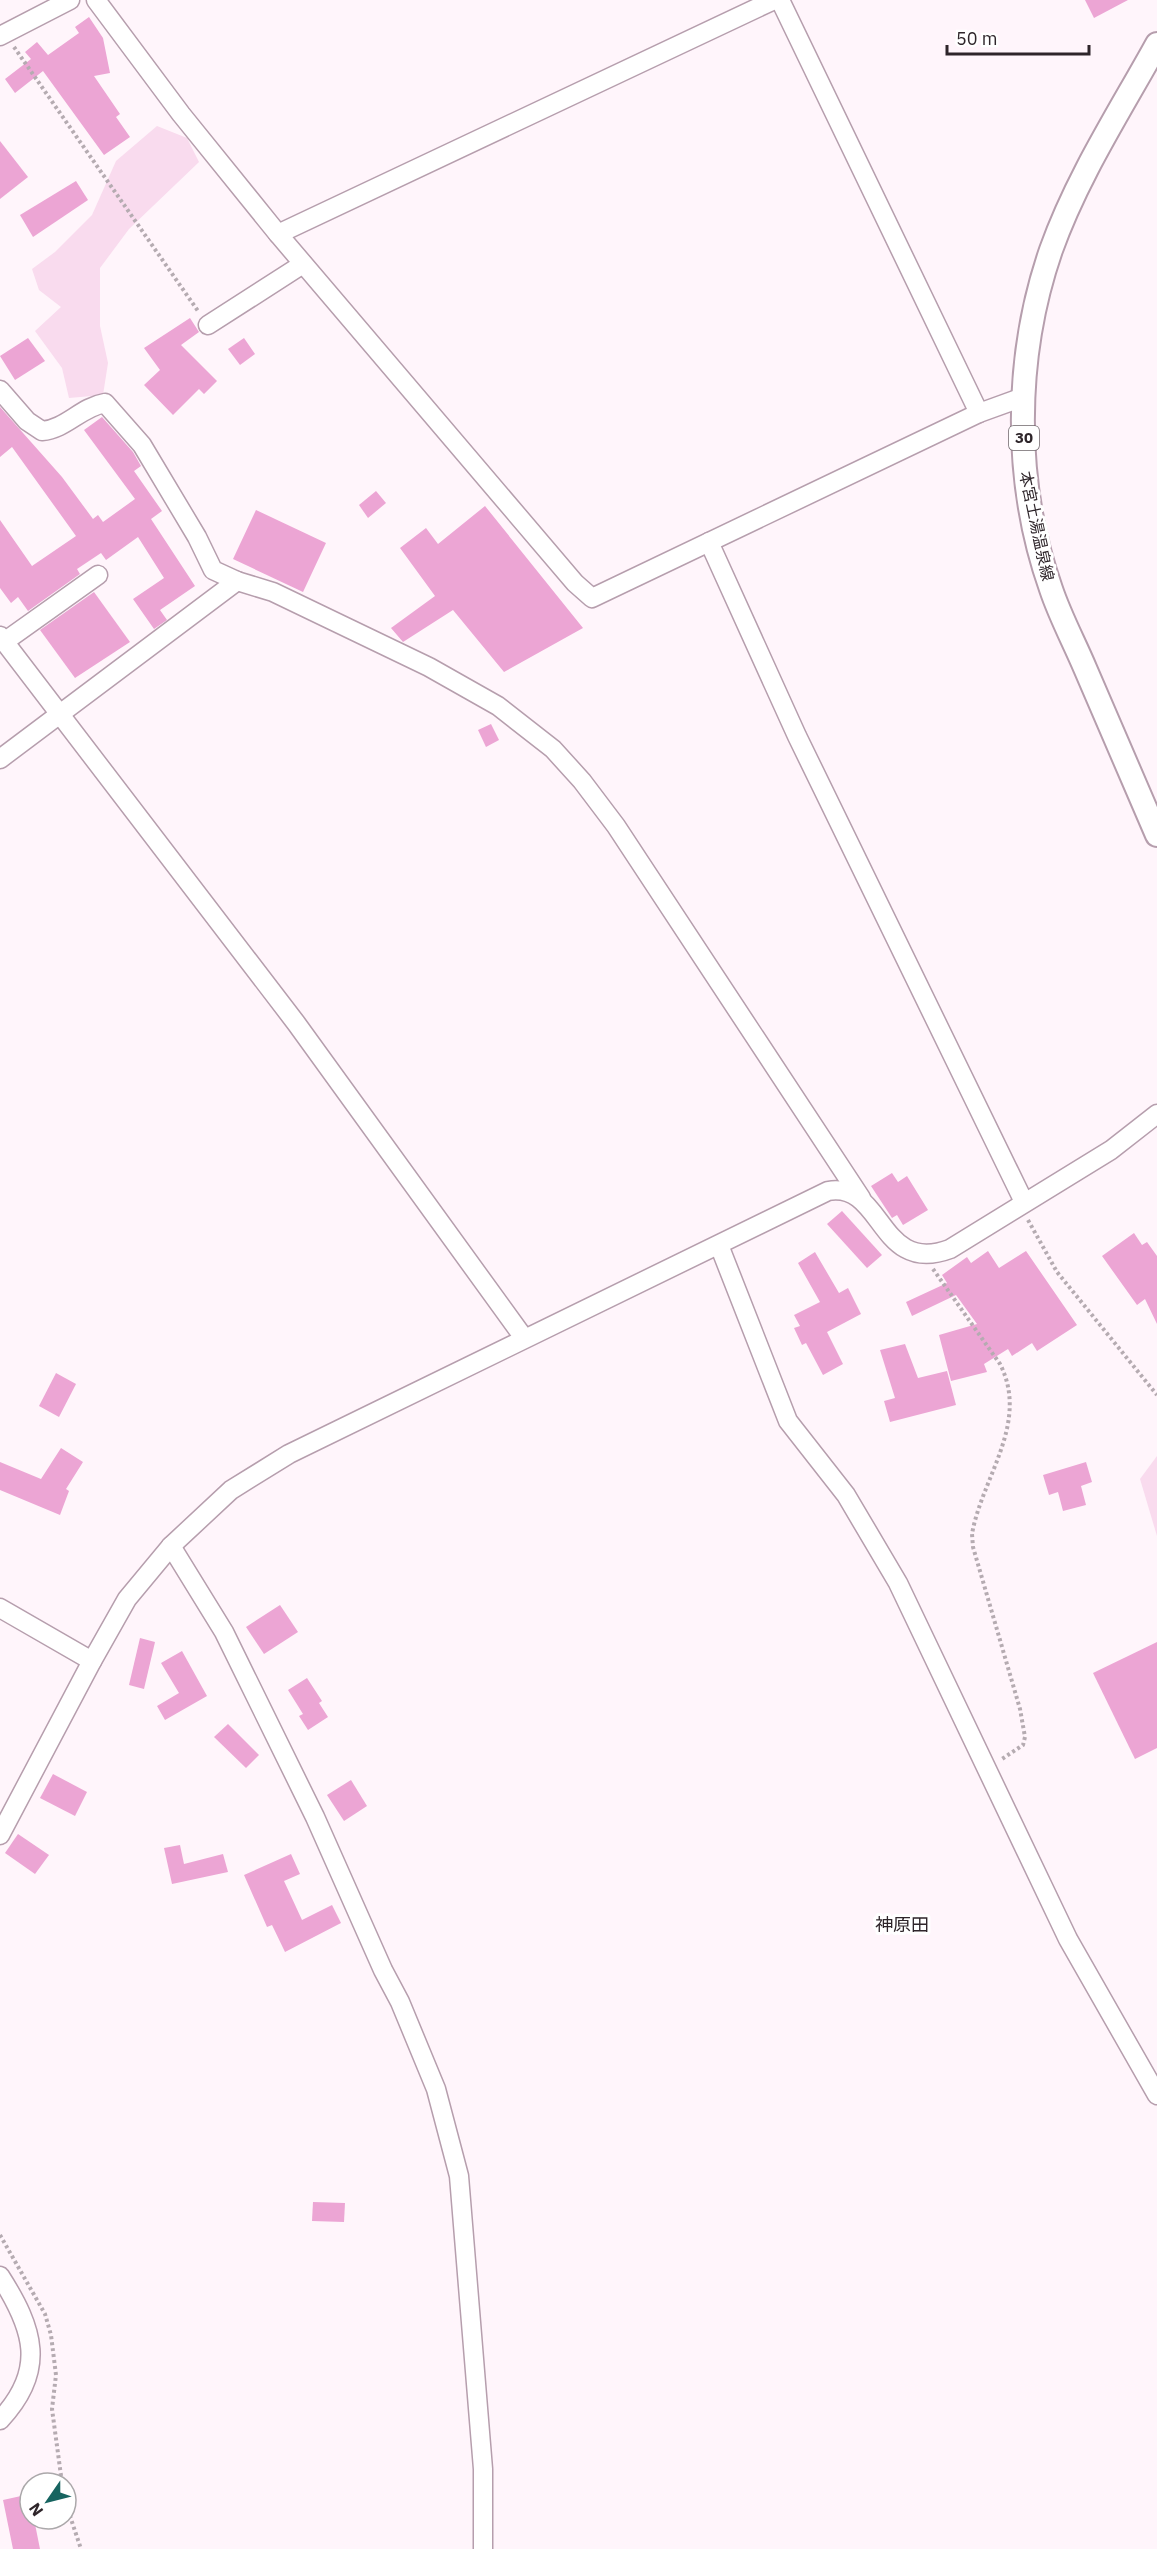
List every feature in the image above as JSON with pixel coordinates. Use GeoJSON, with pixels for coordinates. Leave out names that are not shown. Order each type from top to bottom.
{"type":"FeatureCollection","features":[{"type":"Feature","properties":{"kind":"main road","name":"本宮土湯温泉線"},"geometry":{"type":"LineString","coordinates":[[1157,44],[1070,204],[1051,250],[1038,296],[1028,348],[1023,397],[1024,462],[1031,509],[1051,589],[1157,835]]}},
{"type":"Feature","properties":{"kind":"street"},"geometry":{"type":"LineString","coordinates":[[3,35],[70,0]]}},
{"type":"Feature","properties":{"kind":"street"},"geometry":{"type":"LineString","coordinates":[[96,0],[181,114],[278,234],[575,583],[592,598],[979,413],[1023,397]]}},
{"type":"Feature","properties":{"kind":"street"},"geometry":{"type":"LineString","coordinates":[[278,234],[774,0]]}},
{"type":"Feature","properties":{"kind":"street"},"geometry":{"type":"LineString","coordinates":[[780,0],[979,413]]}},
{"type":"Feature","properties":{"kind":"street"},"geometry":{"type":"LineString","coordinates":[[208,325],[303,264]]}},
{"type":"Feature","properties":{"kind":"street"},"geometry":{"type":"LineString","coordinates":[[0,390],[27,421],[42,431],[55,430],[94,405],[105,403],[142,445],[197,537],[213,570],[237,581],[273,592],[429,667],[498,706],[553,749],[582,781],[616,826],[863,1202],[903,1248],[923,1255],[950,1249],[1024,1208],[1111,1150],[1157,1114]]}},
{"type":"Feature","properties":{"kind":"street"},"geometry":{"type":"LineString","coordinates":[[709,542],[797,736],[1024,1208]]}},
{"type":"Feature","properties":{"kind":"street"},"geometry":{"type":"LineString","coordinates":[[98,574],[2,639],[296,1023],[524,1338]]}},
{"type":"Feature","properties":{"kind":"street"},"geometry":{"type":"LineString","coordinates":[[0,759],[237,581]]}},
{"type":"Feature","properties":{"kind":"street"},"geometry":{"type":"LineString","coordinates":[[0,1835],[128,1599],[171,1546],[231,1490],[289,1454],[828,1191],[846,1191],[863,1202]]}},
{"type":"Feature","properties":{"kind":"street"},"geometry":{"type":"LineString","coordinates":[[719,1245],[788,1421],[846,1495],[898,1583],[1068,1939],[1157,2095]]}},
{"type":"Feature","properties":{"kind":"street"},"geometry":{"type":"LineString","coordinates":[[171,1546],[224,1632],[304,1797],[382,1970],[400,2002],[436,2089],[459,2176],[483,2469],[483,2549]]}},
{"type":"Feature","properties":{"kind":"street"},"geometry":{"type":"LineString","coordinates":[[0,1608],[92,1662]]}},
{"type":"Feature","properties":{"kind":"street"},"geometry":{"type":"LineString","coordinates":[[0,2276],[28,2329],[31,2358],[25,2387],[14,2405],[0,2420]]}},
{"type":"Feature","properties":{"kind":"path"},"geometry":{"type":"LineString","coordinates":[[3,35],[208,325]]}},
{"type":"Feature","properties":{"kind":"path"},"geometry":{"type":"LineString","coordinates":[[1024,1208],[1057,1272],[1157,1395]]}},
{"type":"Feature","properties":{"kind":"path"},"geometry":{"type":"LineString","coordinates":[[923,1255],[1000,1364],[1006,1376],[1011,1405],[1008,1429],[975,1521],[972,1544],[1020,1709],[1025,1741],[1015,1751],[986,1769]]}},
{"type":"Feature","properties":{"kind":"path"},"geometry":{"type":"LineString","coordinates":[[75,2531],[81,2549]]}},
{"type":"Feature","properties":{"kind":"shaded area"},"geometry":{"type":"Polygon","coordinates":[[[157,126],[187,138],[199,162],[129,229],[100,268],[100,326],[108,363],[103,395],[69,398],[62,368],[35,331],[61,307],[39,290],[32,269],[55,252],[92,215],[116,161],[157,126]]]}},
{"type":"Feature","properties":{"kind":"shaded area"},"geometry":{"type":"Polygon","coordinates":[[[1157,1456],[1157,1536],[1140,1479],[1157,1456]]]}},
{"type":"Feature","properties":{"kind":"building"},"geometry":{"type":"Polygon","coordinates":[[[1085,0],[1128,0],[1094,18],[1085,0]]]}},
{"type":"Feature","properties":{"kind":"building"},"geometry":{"type":"Polygon","coordinates":[[[89,17],[103,38],[110,73],[94,76],[120,114],[116,117],[130,137],[104,155],[43,71],[15,93],[5,79],[31,59],[25,52],[37,42],[48,55],[79,33],[75,27],[89,17]]]}},
{"type":"Feature","properties":{"kind":"building"},"geometry":{"type":"Polygon","coordinates":[[[0,141],[28,177],[0,199],[0,141]]]}},
{"type":"Feature","properties":{"kind":"building"},"geometry":{"type":"Polygon","coordinates":[[[76,181],[88,200],[33,237],[20,215],[76,181]]]}},
{"type":"Feature","properties":{"kind":"building"},"geometry":{"type":"Polygon","coordinates":[[[190,318],[199,332],[181,345],[217,381],[204,394],[199,389],[173,415],[144,385],[160,370],[144,348],[190,318]]]}},
{"type":"Feature","properties":{"kind":"building"},"geometry":{"type":"Polygon","coordinates":[[[28,338],[45,361],[15,380],[0,356],[28,338]]]}},
{"type":"Feature","properties":{"kind":"building"},"geometry":{"type":"Polygon","coordinates":[[[244,338],[255,354],[240,365],[228,349],[244,338]]]}},
{"type":"Feature","properties":{"kind":"building"},"geometry":{"type":"Polygon","coordinates":[[[0,407],[62,477],[93,519],[98,515],[103,522],[135,499],[84,430],[102,417],[133,452],[141,466],[134,471],[162,511],[151,519],[195,586],[160,610],[167,620],[154,629],[133,599],[164,578],[138,537],[106,560],[101,553],[77,569],[80,574],[28,611],[18,597],[11,603],[0,588],[0,520],[32,566],[76,536],[12,447],[0,457],[0,407]]]}},
{"type":"Feature","properties":{"kind":"building"},"geometry":{"type":"Polygon","coordinates":[[[376,491],[386,503],[368,518],[359,505],[376,491]]]}},
{"type":"Feature","properties":{"kind":"building"},"geometry":{"type":"Polygon","coordinates":[[[485,506],[583,628],[504,672],[453,610],[403,642],[391,628],[435,596],[400,548],[426,528],[438,544],[485,506]]]}},
{"type":"Feature","properties":{"kind":"building"},"geometry":{"type":"Polygon","coordinates":[[[256,510],[326,543],[303,592],[233,559],[256,510]]]}},
{"type":"Feature","properties":{"kind":"building"},"geometry":{"type":"Polygon","coordinates":[[[94,592],[130,642],[75,678],[40,630],[94,592]]]}},
{"type":"Feature","properties":{"kind":"building"},"geometry":{"type":"Polygon","coordinates":[[[491,724],[499,740],[486,747],[478,730],[491,724]]]}},
{"type":"Feature","properties":{"kind":"building"},"geometry":{"type":"Polygon","coordinates":[[[892,1173],[898,1182],[907,1176],[928,1210],[903,1225],[897,1215],[892,1218],[871,1186],[892,1173]]]}},
{"type":"Feature","properties":{"kind":"building"},"geometry":{"type":"Polygon","coordinates":[[[842,1211],[882,1255],[867,1268],[827,1224],[842,1211]]]}},
{"type":"Feature","properties":{"kind":"building"},"geometry":{"type":"Polygon","coordinates":[[[1134,1233],[1142,1245],[1147,1242],[1157,1256],[1157,1324],[1145,1299],[1137,1305],[1102,1256],[1134,1233]]]}},
{"type":"Feature","properties":{"kind":"building"},"geometry":{"type":"Polygon","coordinates":[[[988,1251],[999,1268],[1026,1251],[1077,1325],[1037,1351],[1032,1343],[1012,1356],[1008,1349],[984,1364],[987,1372],[951,1381],[939,1335],[977,1324],[956,1295],[912,1316],[906,1302],[947,1283],[942,1275],[967,1257],[971,1263],[988,1251]]]}},
{"type":"Feature","properties":{"kind":"building"},"geometry":{"type":"Polygon","coordinates":[[[815,1252],[839,1293],[848,1288],[861,1314],[827,1332],[843,1364],[823,1375],[806,1343],[802,1345],[794,1328],[800,1326],[794,1315],[820,1302],[798,1263],[815,1252]]]}},
{"type":"Feature","properties":{"kind":"building"},"geometry":{"type":"Polygon","coordinates":[[[905,1344],[918,1378],[947,1371],[956,1405],[890,1422],[884,1401],[895,1398],[880,1350],[905,1344]]]}},
{"type":"Feature","properties":{"kind":"building"},"geometry":{"type":"Polygon","coordinates":[[[56,1373],[76,1384],[59,1417],[39,1406],[56,1373]]]}},
{"type":"Feature","properties":{"kind":"building"},"geometry":{"type":"Polygon","coordinates":[[[61,1448],[83,1462],[66,1489],[69,1491],[60,1515],[0,1490],[0,1462],[41,1479],[61,1448]]]}},
{"type":"Feature","properties":{"kind":"building"},"geometry":{"type":"Polygon","coordinates":[[[1086,1462],[1092,1482],[1081,1486],[1086,1505],[1063,1511],[1058,1492],[1049,1495],[1043,1475],[1086,1462]]]}},
{"type":"Feature","properties":{"kind":"building"},"geometry":{"type":"Polygon","coordinates":[[[280,1605],[298,1632],[264,1654],[246,1627],[280,1605]]]}},
{"type":"Feature","properties":{"kind":"building"},"geometry":{"type":"Polygon","coordinates":[[[140,1638],[155,1642],[144,1689],[129,1685],[140,1638]]]}},
{"type":"Feature","properties":{"kind":"building"},"geometry":{"type":"Polygon","coordinates":[[[1157,1642],[1157,1748],[1135,1759],[1093,1673],[1157,1642]]]}},
{"type":"Feature","properties":{"kind":"building"},"geometry":{"type":"Polygon","coordinates":[[[182,1651],[207,1696],[165,1720],[157,1706],[179,1693],[161,1663],[182,1651]]]}},
{"type":"Feature","properties":{"kind":"building"},"geometry":{"type":"Polygon","coordinates":[[[307,1678],[322,1701],[319,1703],[328,1717],[308,1730],[299,1716],[303,1714],[288,1690],[307,1678]]]}},
{"type":"Feature","properties":{"kind":"building"},"geometry":{"type":"Polygon","coordinates":[[[228,1724],[259,1755],[246,1768],[214,1737],[228,1724]]]}},
{"type":"Feature","properties":{"kind":"building"},"geometry":{"type":"Polygon","coordinates":[[[53,1774],[87,1792],[75,1816],[40,1798],[53,1774]]]}},
{"type":"Feature","properties":{"kind":"building"},"geometry":{"type":"Polygon","coordinates":[[[351,1780],[367,1806],[344,1821],[327,1795],[351,1780]]]}},
{"type":"Feature","properties":{"kind":"building"},"geometry":{"type":"Polygon","coordinates":[[[18,1834],[49,1855],[35,1874],[5,1853],[18,1834]]]}},
{"type":"Feature","properties":{"kind":"building"},"geometry":{"type":"Polygon","coordinates":[[[180,1845],[184,1864],[223,1854],[228,1872],[172,1884],[164,1848],[180,1845]]]}},
{"type":"Feature","properties":{"kind":"building"},"geometry":{"type":"Polygon","coordinates":[[[291,1854],[300,1874],[284,1881],[302,1920],[332,1905],[341,1923],[285,1952],[272,1925],[267,1927],[244,1875],[291,1854]]]}},
{"type":"Feature","properties":{"kind":"building"},"geometry":{"type":"Polygon","coordinates":[[[313,2202],[345,2203],[344,2222],[312,2221],[313,2202]]]}},
{"type":"Feature","properties":{"kind":"building"},"geometry":{"type":"Polygon","coordinates":[[[18,2497],[18,2531],[36,2531],[40,2549],[13,2549],[3,2500],[18,2497]]]}},
{"type":"Feature","properties":{"kind":"district","name":"神原田"},"geometry":{"type":"Point","coordinates":[902,1925]}}]}
